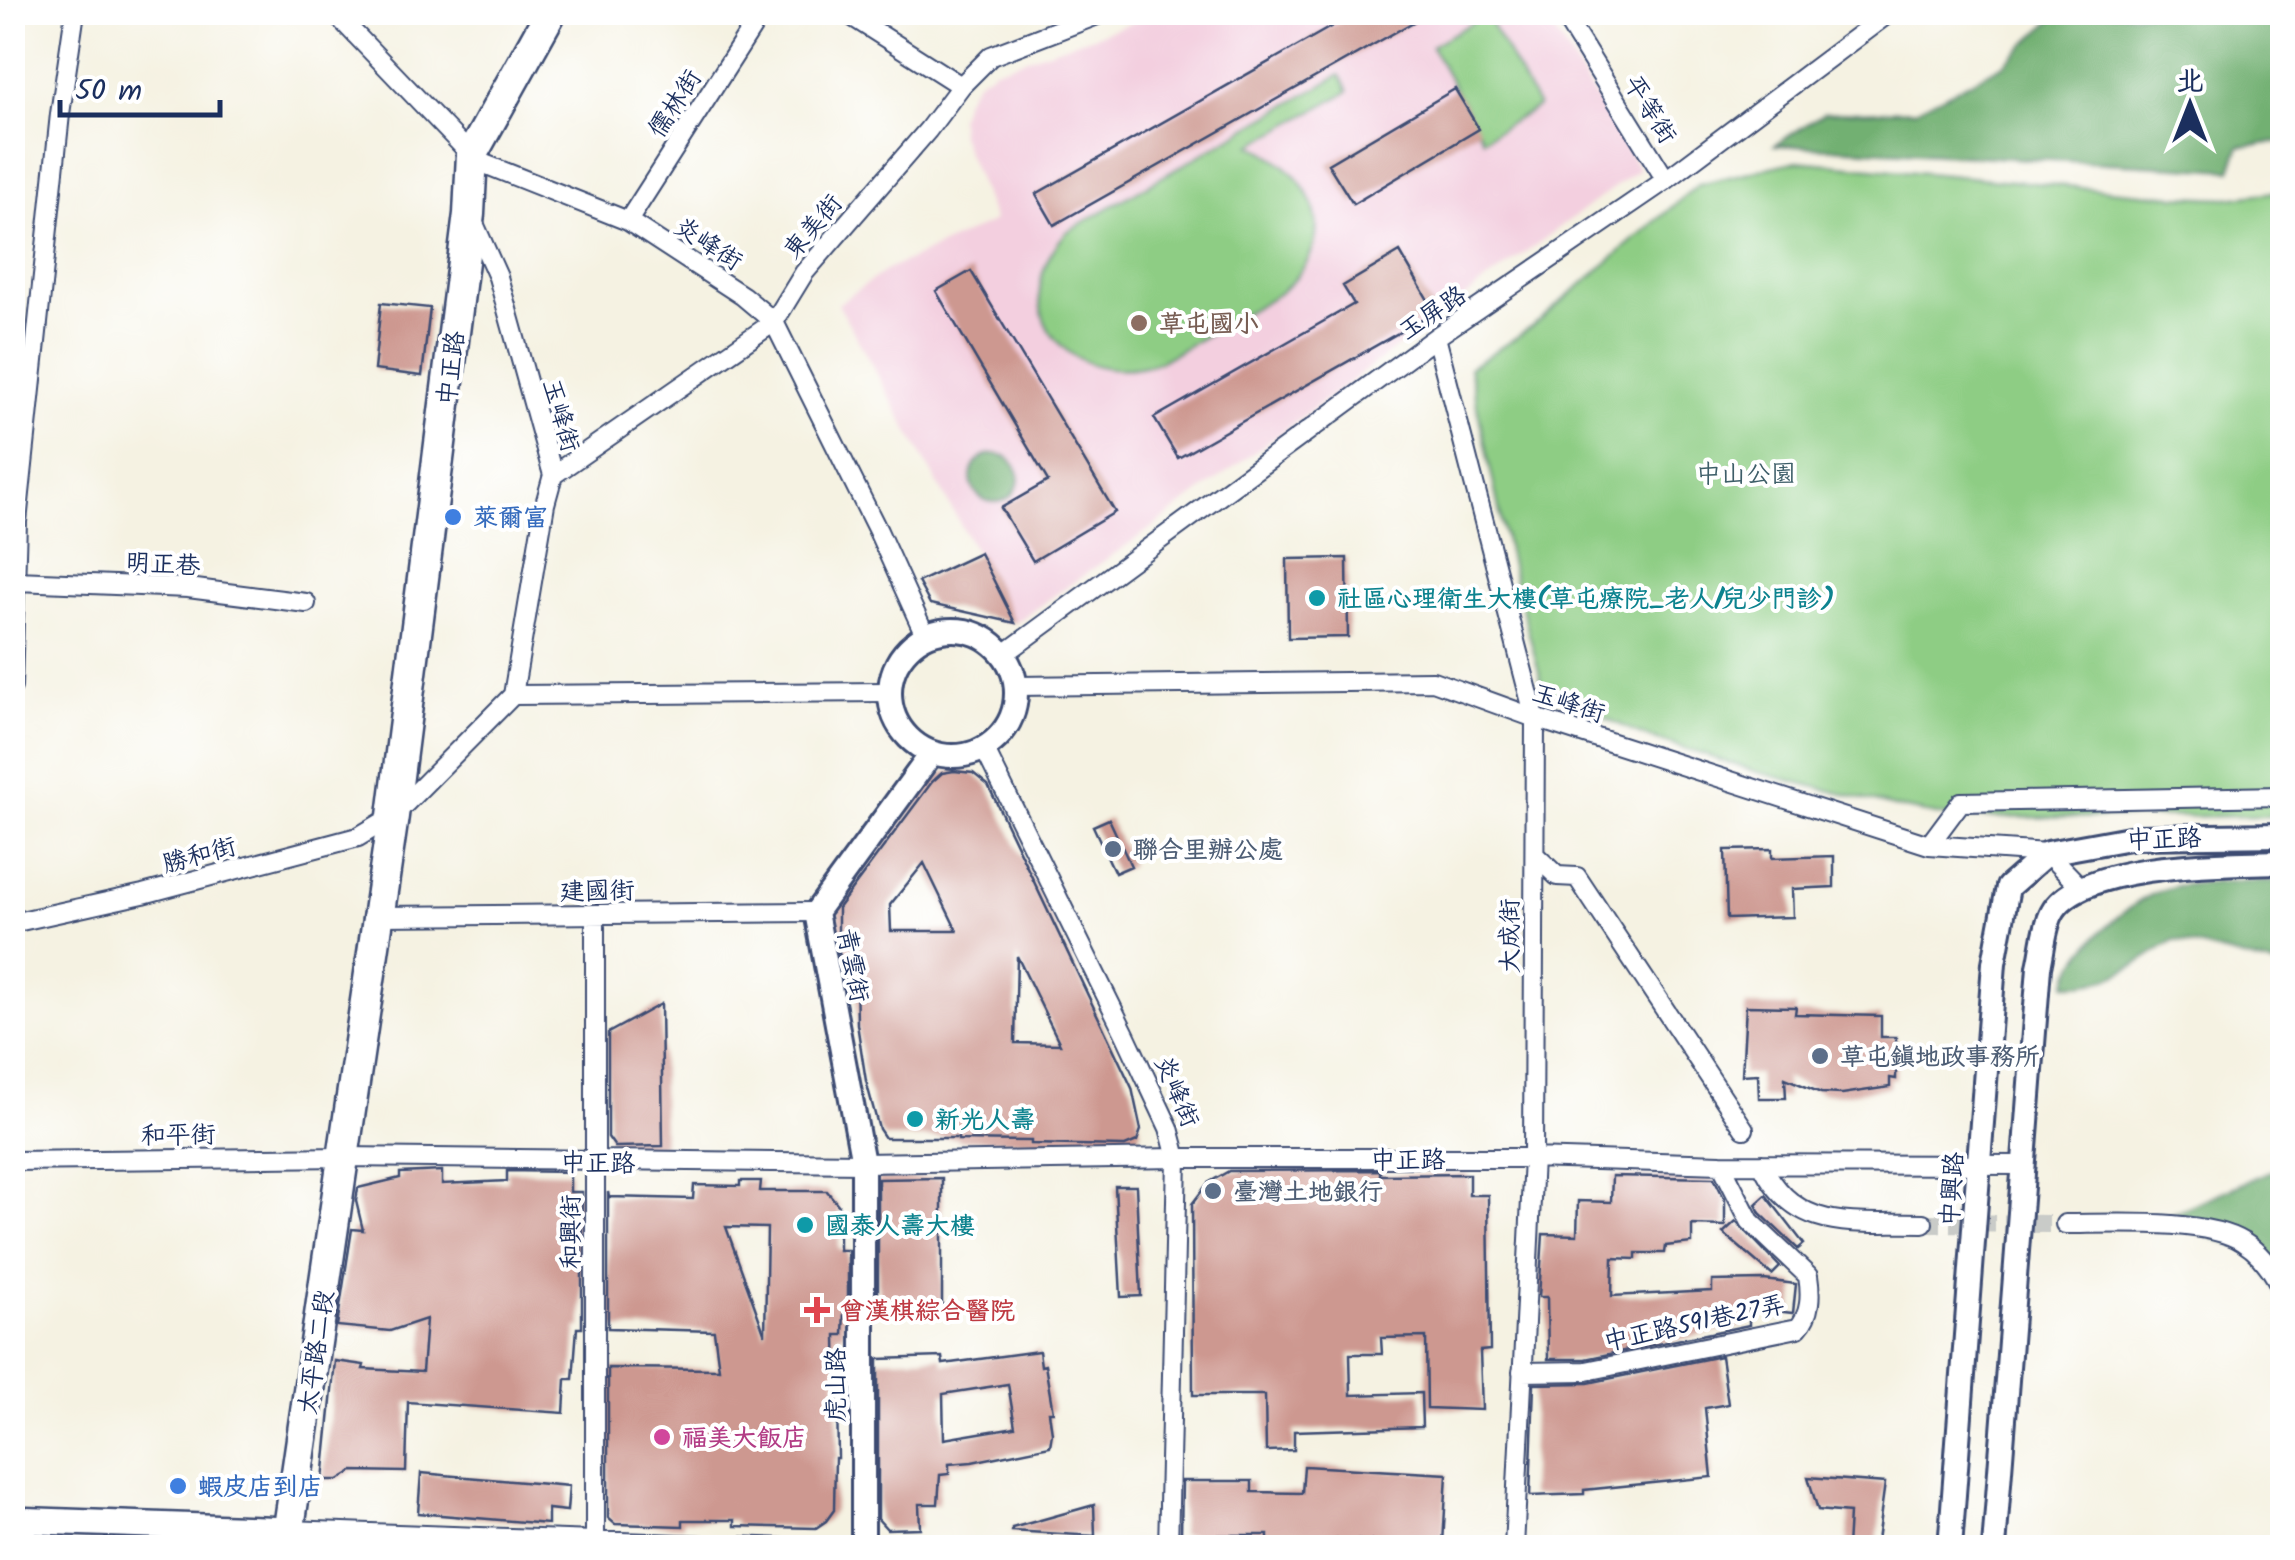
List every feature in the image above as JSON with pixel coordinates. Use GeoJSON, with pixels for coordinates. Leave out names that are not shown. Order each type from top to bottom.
{"type":"FeatureCollection","features":[{"type":"Feature","properties":{"kind":"main road","name":"中正路"},"geometry":{"type":"LineString","coordinates":[[344,1157],[393,816],[469,214],[472,154],[551,12]]}},
{"type":"Feature","properties":{"kind":"main road","name":"太平路二段"},"geometry":{"type":"LineString","coordinates":[[288,1539],[344,1157]]}},
{"type":"Feature","properties":{"kind":"main road"},"geometry":{"type":"LineString","coordinates":[[12,1520],[288,1539]]}},
{"type":"Feature","properties":{"kind":"street"},"geometry":{"type":"LineString","coordinates":[[12,687],[17,581],[15,521],[75,12]]}},
{"type":"Feature","properties":{"kind":"street","name":"炎峰街"},"geometry":{"type":"LineString","coordinates":[[334,12],[477,161],[628,220],[743,296],[774,322],[926,637]]}},
{"type":"Feature","properties":{"kind":"street","name":"儒林街"},"geometry":{"type":"LineString","coordinates":[[628,220],[762,12]]}},
{"type":"Feature","properties":{"kind":"street"},"geometry":{"type":"LineString","coordinates":[[845,12],[961,86]]}},
{"type":"Feature","properties":{"kind":"street","name":"東美街"},"geometry":{"type":"LineString","coordinates":[[553,475],[774,322],[804,273],[961,86],[991,56],[1105,12]]}},
{"type":"Feature","properties":{"kind":"street","name":"平等街"},"geometry":{"type":"LineString","coordinates":[[1562,12],[1666,180]]}},
{"type":"Feature","properties":{"kind":"street","name":"玉屏路"},"geometry":{"type":"LineString","coordinates":[[1003,654],[1436,337],[1666,180],[1890,12]]}},
{"type":"Feature","properties":{"kind":"street","name":"玉峰街"},"geometry":{"type":"LineString","coordinates":[[469,214],[498,277],[553,475],[513,695]]}},
{"type":"Feature","properties":{"kind":"street","name":"大成街"},"geometry":{"type":"LineString","coordinates":[[1436,337],[1535,718],[1533,1158],[1514,1548]]}},
{"type":"Feature","properties":{"kind":"street","name":"明正巷"},"geometry":{"type":"LineString","coordinates":[[17,581],[188,588],[306,602]]}},
{"type":"Feature","properties":{"kind":"street"},"geometry":{"type":"LineString","coordinates":[[946,631],[967,632],[987,640],[1003,654],[1016,686],[1016,704],[999,737],[967,755],[950,756],[932,753],[901,729],[890,692],[893,675],[900,660],[926,637],[946,631]]}},
{"type":"Feature","properties":{"kind":"street","name":"玉峰街"},"geometry":{"type":"LineString","coordinates":[[1016,686],[1433,681],[1535,718],[1928,844],[2047,852]]}},
{"type":"Feature","properties":{"kind":"street"},"geometry":{"type":"LineString","coordinates":[[393,816],[513,695],[890,692]]}},
{"type":"Feature","properties":{"kind":"street","name":"炎峰街"},"geometry":{"type":"LineString","coordinates":[[984,748],[1126,1034],[1169,1128],[1178,1158],[1168,1548]]}},
{"type":"Feature","properties":{"kind":"street","name":"青雲街"},"geometry":{"type":"LineString","coordinates":[[863,1163],[816,912],[932,753]]}},
{"type":"Feature","properties":{"kind":"street"},"geometry":{"type":"LineString","coordinates":[[1928,844],[1961,802],[2282,796]]}},
{"type":"Feature","properties":{"kind":"street","name":"勝和街"},"geometry":{"type":"LineString","coordinates":[[12,923],[143,894],[358,837],[393,816]]}},
{"type":"Feature","properties":{"kind":"street","name":"中正路"},"geometry":{"type":"LineString","coordinates":[[2047,852],[2136,838],[2282,835]]}},
{"type":"Feature","properties":{"kind":"street"},"geometry":{"type":"LineString","coordinates":[[1994,1548],[2039,966],[2052,912],[2080,888],[2047,852]]}},
{"type":"Feature","properties":{"kind":"street","name":"中興路"},"geometry":{"type":"LineString","coordinates":[[1950,1548],[1994,963],[2008,887],[2047,852]]}},
{"type":"Feature","properties":{"kind":"street"},"geometry":{"type":"LineString","coordinates":[[1534,855],[1557,876],[1577,876],[1744,1129]]}},
{"type":"Feature","properties":{"kind":"street","name":"中正路"},"geometry":{"type":"LineString","coordinates":[[2080,888],[2151,869],[2282,862]]}},
{"type":"Feature","properties":{"kind":"street","name":"建國街"},"geometry":{"type":"LineString","coordinates":[[379,916],[816,912]]}},
{"type":"Feature","properties":{"kind":"street","name":"和興街"},"geometry":{"type":"LineString","coordinates":[[595,916],[595,1544]]}},
{"type":"Feature","properties":{"kind":"street","name":"中正路"},"geometry":{"type":"LineString","coordinates":[[344,1157],[595,1162],[1533,1158],[1721,1164],[2025,1164]]}},
{"type":"Feature","properties":{"kind":"street","name":"和平街"},"geometry":{"type":"LineString","coordinates":[[12,1162],[344,1157]]}},
{"type":"Feature","properties":{"kind":"street","name":"虎山路"},"geometry":{"type":"LineString","coordinates":[[863,1163],[863,1548]]}},
{"type":"Feature","properties":{"kind":"street","name":"中正路591巷27弄"},"geometry":{"type":"LineString","coordinates":[[1522,1372],[1586,1372],[1798,1328],[1807,1318],[1808,1276],[1750,1220],[1721,1164]]}},
{"type":"Feature","properties":{"kind":"street"},"geometry":{"type":"LineString","coordinates":[[1762,1164],[1780,1194],[1820,1220],[1923,1223]]}},
{"type":"Feature","properties":{"kind":"street"},"geometry":{"type":"LineString","coordinates":[[2065,1224],[2161,1225],[2207,1230],[2242,1241],[2273,1270],[2282,1290]]}},
{"type":"Feature","properties":{"kind":"street"},"geometry":{"type":"LineString","coordinates":[[288,1539],[786,1548]]}},
{"type":"Feature","properties":{"kind":"shaded area","name":"草屯國小"},"geometry":{"type":"Polygon","coordinates":[[[1161,13],[1543,13],[1639,169],[1150,529],[1015,623],[838,304],[885,271],[994,221],[960,135],[959,117],[964,100],[976,82],[995,69],[1161,13]]]}},
{"type":"Feature","properties":{"kind":"green space"},"geometry":{"type":"Polygon","coordinates":[[[2060,13],[2282,13],[2282,142],[2240,146],[2231,170],[1775,145],[1824,113],[1915,110],[2004,64],[2060,13]]]}},
{"type":"Feature","properties":{"kind":"green space"},"geometry":{"type":"Polygon","coordinates":[[[1486,15],[1538,107],[1483,139],[1431,46],[1486,15]]]}},
{"type":"Feature","properties":{"kind":"green space"},"geometry":{"type":"Polygon","coordinates":[[[1340,75],[1349,91],[1252,145],[1294,175],[1315,212],[1311,254],[1278,294],[1161,361],[1128,368],[1098,366],[1073,355],[1054,337],[1042,314],[1040,287],[1048,259],[1068,231],[1340,75]]]}},
{"type":"Feature","properties":{"kind":"green space","name":"中山公園"},"geometry":{"type":"Polygon","coordinates":[[[1797,161],[2175,196],[2228,198],[2282,191],[2282,816],[1952,818],[1757,772],[1639,734],[1543,687],[1512,571],[1469,368],[1532,327],[1699,184],[1797,161]]]}},
{"type":"Feature","properties":{"kind":"green space"},"geometry":{"type":"Polygon","coordinates":[[[995,454],[1012,461],[1019,478],[1012,495],[995,502],[978,495],[971,478],[978,461],[995,454]]]}},
{"type":"Feature","properties":{"kind":"green space"},"geometry":{"type":"Polygon","coordinates":[[[2282,881],[2282,968],[2174,940],[2111,977],[2066,984],[2095,938],[2143,899],[2176,886],[2282,881]]]}},
{"type":"Feature","properties":{"kind":"green space"},"geometry":{"type":"Polygon","coordinates":[[[2282,1166],[2282,1314],[2278,1294],[2252,1250],[2158,1220],[2282,1166]]]}},
{"type":"Feature","properties":{"kind":"building"},"geometry":{"type":"Polygon","coordinates":[[[1357,12],[1431,12],[1054,225],[1036,194],[1357,12]]]}},
{"type":"Feature","properties":{"kind":"building"},"geometry":{"type":"Polygon","coordinates":[[[1455,89],[1479,129],[1353,204],[1328,164],[1455,89]]]}},
{"type":"Feature","properties":{"kind":"building"},"geometry":{"type":"Polygon","coordinates":[[[1400,252],[1435,312],[1178,458],[1154,418],[1354,304],[1343,286],[1400,252]]]}},
{"type":"Feature","properties":{"kind":"building"},"geometry":{"type":"Polygon","coordinates":[[[971,271],[1115,512],[1033,561],[1001,508],[1048,481],[936,291],[971,271]]]}},
{"type":"Feature","properties":{"kind":"building"},"geometry":{"type":"Polygon","coordinates":[[[381,303],[430,308],[422,376],[374,370],[381,303]]]}},
{"type":"Feature","properties":{"kind":"building"},"geometry":{"type":"Polygon","coordinates":[[[980,553],[1015,623],[930,604],[918,582],[980,553]]]}},
{"type":"Feature","properties":{"kind":"building","name":"社區心理衛生大樓(草屯療院_老人/兒少門診)"},"geometry":{"type":"Polygon","coordinates":[[[1347,558],[1348,637],[1288,638],[1287,559],[1347,558]]]}},
{"type":"Feature","properties":{"kind":"building"},"geometry":{"type":"Polygon","coordinates":[[[942,773],[973,773],[988,785],[1132,1088],[1141,1130],[1137,1141],[1125,1146],[885,1138],[879,1129],[857,1024],[856,978],[844,978],[838,947],[838,908],[942,773]],[[924,863],[890,905],[891,931],[957,931],[924,863]],[[1017,956],[1015,1043],[1060,1044],[1017,956]]]}},
{"type":"Feature","properties":{"kind":"building","name":"聯合里辦公處"},"geometry":{"type":"Polygon","coordinates":[[[1109,819],[1131,866],[1115,873],[1093,826],[1109,819]]]}},
{"type":"Feature","properties":{"kind":"building"},"geometry":{"type":"Polygon","coordinates":[[[1772,849],[1772,858],[1834,856],[1834,887],[1792,889],[1793,917],[1727,919],[1725,850],[1772,849]]]}},
{"type":"Feature","properties":{"kind":"building"},"geometry":{"type":"Polygon","coordinates":[[[661,1004],[663,1146],[615,1147],[608,1137],[608,1033],[661,1004]]]}},
{"type":"Feature","properties":{"kind":"building","name":"草屯鎮地政事務所"},"geometry":{"type":"Polygon","coordinates":[[[1746,1006],[1796,1007],[1795,1014],[1881,1016],[1881,1037],[1896,1037],[1896,1079],[1890,1078],[1890,1087],[1842,1094],[1821,1093],[1785,1078],[1786,1098],[1759,1098],[1758,1074],[1742,1075],[1746,1006]]]}},
{"type":"Feature","properties":{"kind":"building"},"geometry":{"type":"Polygon","coordinates":[[[1380,1170],[1380,1175],[1469,1174],[1469,1195],[1488,1195],[1490,1350],[1480,1351],[1482,1410],[1427,1408],[1426,1337],[1381,1338],[1382,1354],[1350,1354],[1351,1395],[1421,1393],[1422,1427],[1294,1431],[1294,1450],[1266,1451],[1265,1395],[1193,1395],[1192,1204],[1208,1183],[1229,1171],[1380,1170]]]}},
{"type":"Feature","properties":{"kind":"building"},"geometry":{"type":"Polygon","coordinates":[[[442,1171],[442,1184],[507,1181],[507,1171],[570,1172],[570,1192],[582,1192],[582,1328],[577,1328],[573,1379],[566,1379],[564,1413],[408,1402],[406,1472],[353,1471],[338,1480],[323,1480],[335,1361],[364,1365],[363,1369],[422,1372],[426,1319],[390,1331],[337,1326],[352,1229],[363,1230],[356,1201],[358,1188],[400,1178],[400,1173],[442,1171]]]}},
{"type":"Feature","properties":{"kind":"building"},"geometry":{"type":"Polygon","coordinates":[[[1612,1176],[1714,1178],[1725,1200],[1725,1226],[1692,1225],[1692,1243],[1666,1246],[1665,1253],[1636,1253],[1636,1259],[1613,1258],[1612,1296],[1712,1291],[1712,1281],[1764,1280],[1796,1284],[1793,1313],[1749,1308],[1749,1325],[1585,1359],[1548,1359],[1547,1297],[1539,1297],[1543,1234],[1577,1235],[1578,1201],[1611,1202],[1612,1176]]]}},
{"type":"Feature","properties":{"kind":"building"},"geometry":{"type":"Polygon","coordinates":[[[942,1178],[942,1310],[878,1310],[878,1179],[942,1178]]]}},
{"type":"Feature","properties":{"kind":"building"},"geometry":{"type":"Polygon","coordinates":[[[740,1181],[761,1181],[760,1191],[827,1191],[839,1206],[839,1250],[848,1250],[848,1310],[844,1310],[843,1335],[836,1335],[838,1458],[834,1510],[816,1528],[735,1526],[735,1520],[683,1520],[683,1526],[615,1524],[608,1518],[608,1368],[719,1369],[714,1331],[608,1328],[608,1192],[609,1197],[693,1199],[694,1185],[740,1186],[740,1181]],[[726,1227],[765,1335],[767,1228],[726,1227]]]}},
{"type":"Feature","properties":{"kind":"building"},"geometry":{"type":"Polygon","coordinates":[[[1115,1186],[1136,1186],[1141,1296],[1121,1297],[1115,1186]]]}},
{"type":"Feature","properties":{"kind":"building"},"geometry":{"type":"Polygon","coordinates":[[[1766,1195],[1804,1244],[1798,1249],[1760,1213],[1756,1204],[1766,1195]]]}},
{"type":"Feature","properties":{"kind":"building"},"geometry":{"type":"Polygon","coordinates":[[[1736,1221],[1780,1267],[1772,1275],[1723,1233],[1736,1221]]]}},
{"type":"Feature","properties":{"kind":"building"},"geometry":{"type":"Polygon","coordinates":[[[1039,1351],[1053,1412],[1049,1412],[1050,1446],[949,1464],[949,1474],[940,1475],[938,1504],[919,1504],[920,1528],[887,1529],[878,1519],[878,1359],[942,1357],[943,1364],[1039,1351]],[[1008,1384],[943,1394],[944,1439],[1015,1427],[1008,1384]]]}},
{"type":"Feature","properties":{"kind":"building"},"geometry":{"type":"Polygon","coordinates":[[[1721,1356],[1728,1404],[1705,1408],[1712,1477],[1584,1490],[1584,1494],[1530,1496],[1534,1384],[1588,1383],[1721,1356]]]}},
{"type":"Feature","properties":{"kind":"building"},"geometry":{"type":"Polygon","coordinates":[[[1304,1466],[1447,1474],[1443,1544],[1337,1539],[1337,1548],[1268,1548],[1268,1535],[1181,1535],[1182,1481],[1252,1481],[1252,1492],[1302,1493],[1304,1466]]]}},
{"type":"Feature","properties":{"kind":"building"},"geometry":{"type":"Polygon","coordinates":[[[421,1473],[569,1486],[567,1511],[548,1509],[548,1524],[418,1513],[421,1473]]]}},
{"type":"Feature","properties":{"kind":"building"},"geometry":{"type":"Polygon","coordinates":[[[1808,1477],[1885,1483],[1876,1548],[1847,1548],[1849,1513],[1818,1510],[1808,1477]]]}},
{"type":"Feature","properties":{"kind":"building"},"geometry":{"type":"Polygon","coordinates":[[[1094,1505],[1095,1536],[1012,1531],[1012,1528],[1094,1505]]]}},
{"type":"Feature","properties":{"kind":"tunnel"},"geometry":{"type":"LineString","coordinates":[[1923,1223],[2065,1224]]}},
{"type":"Feature","properties":{"kind":"place","name":"草屯國小"},"geometry":{"type":"Point","coordinates":[1139,323]}},
{"type":"Feature","properties":{"kind":"place","name":"萊爾富"},"geometry":{"type":"Point","coordinates":[453,517]}},
{"type":"Feature","properties":{"kind":"place","name":"社區心理衛生大樓(草屯療院_老人/兒少門診)"},"geometry":{"type":"Point","coordinates":[1317,598]}},
{"type":"Feature","properties":{"kind":"place","name":"聯合里辦公處"},"geometry":{"type":"Point","coordinates":[1113,849]}},
{"type":"Feature","properties":{"kind":"place","name":"草屯鎮地政事務所"},"geometry":{"type":"Point","coordinates":[1820,1056]}},
{"type":"Feature","properties":{"kind":"place","name":"新光人壽"},"geometry":{"type":"Point","coordinates":[915,1119]}},
{"type":"Feature","properties":{"kind":"place","name":"臺灣土地銀行"},"geometry":{"type":"Point","coordinates":[1213,1191]}},
{"type":"Feature","properties":{"kind":"place","name":"國泰人壽大樓"},"geometry":{"type":"Point","coordinates":[805,1225]}},
{"type":"Feature","properties":{"kind":"place","name":"曾漢棋綜合醫院"},"geometry":{"type":"Point","coordinates":[817,1310]}},
{"type":"Feature","properties":{"kind":"place","name":"福美大飯店"},"geometry":{"type":"Point","coordinates":[662,1437]}},
{"type":"Feature","properties":{"kind":"place","name":"蝦皮店到店"},"geometry":{"type":"Point","coordinates":[178,1486]}}]}
